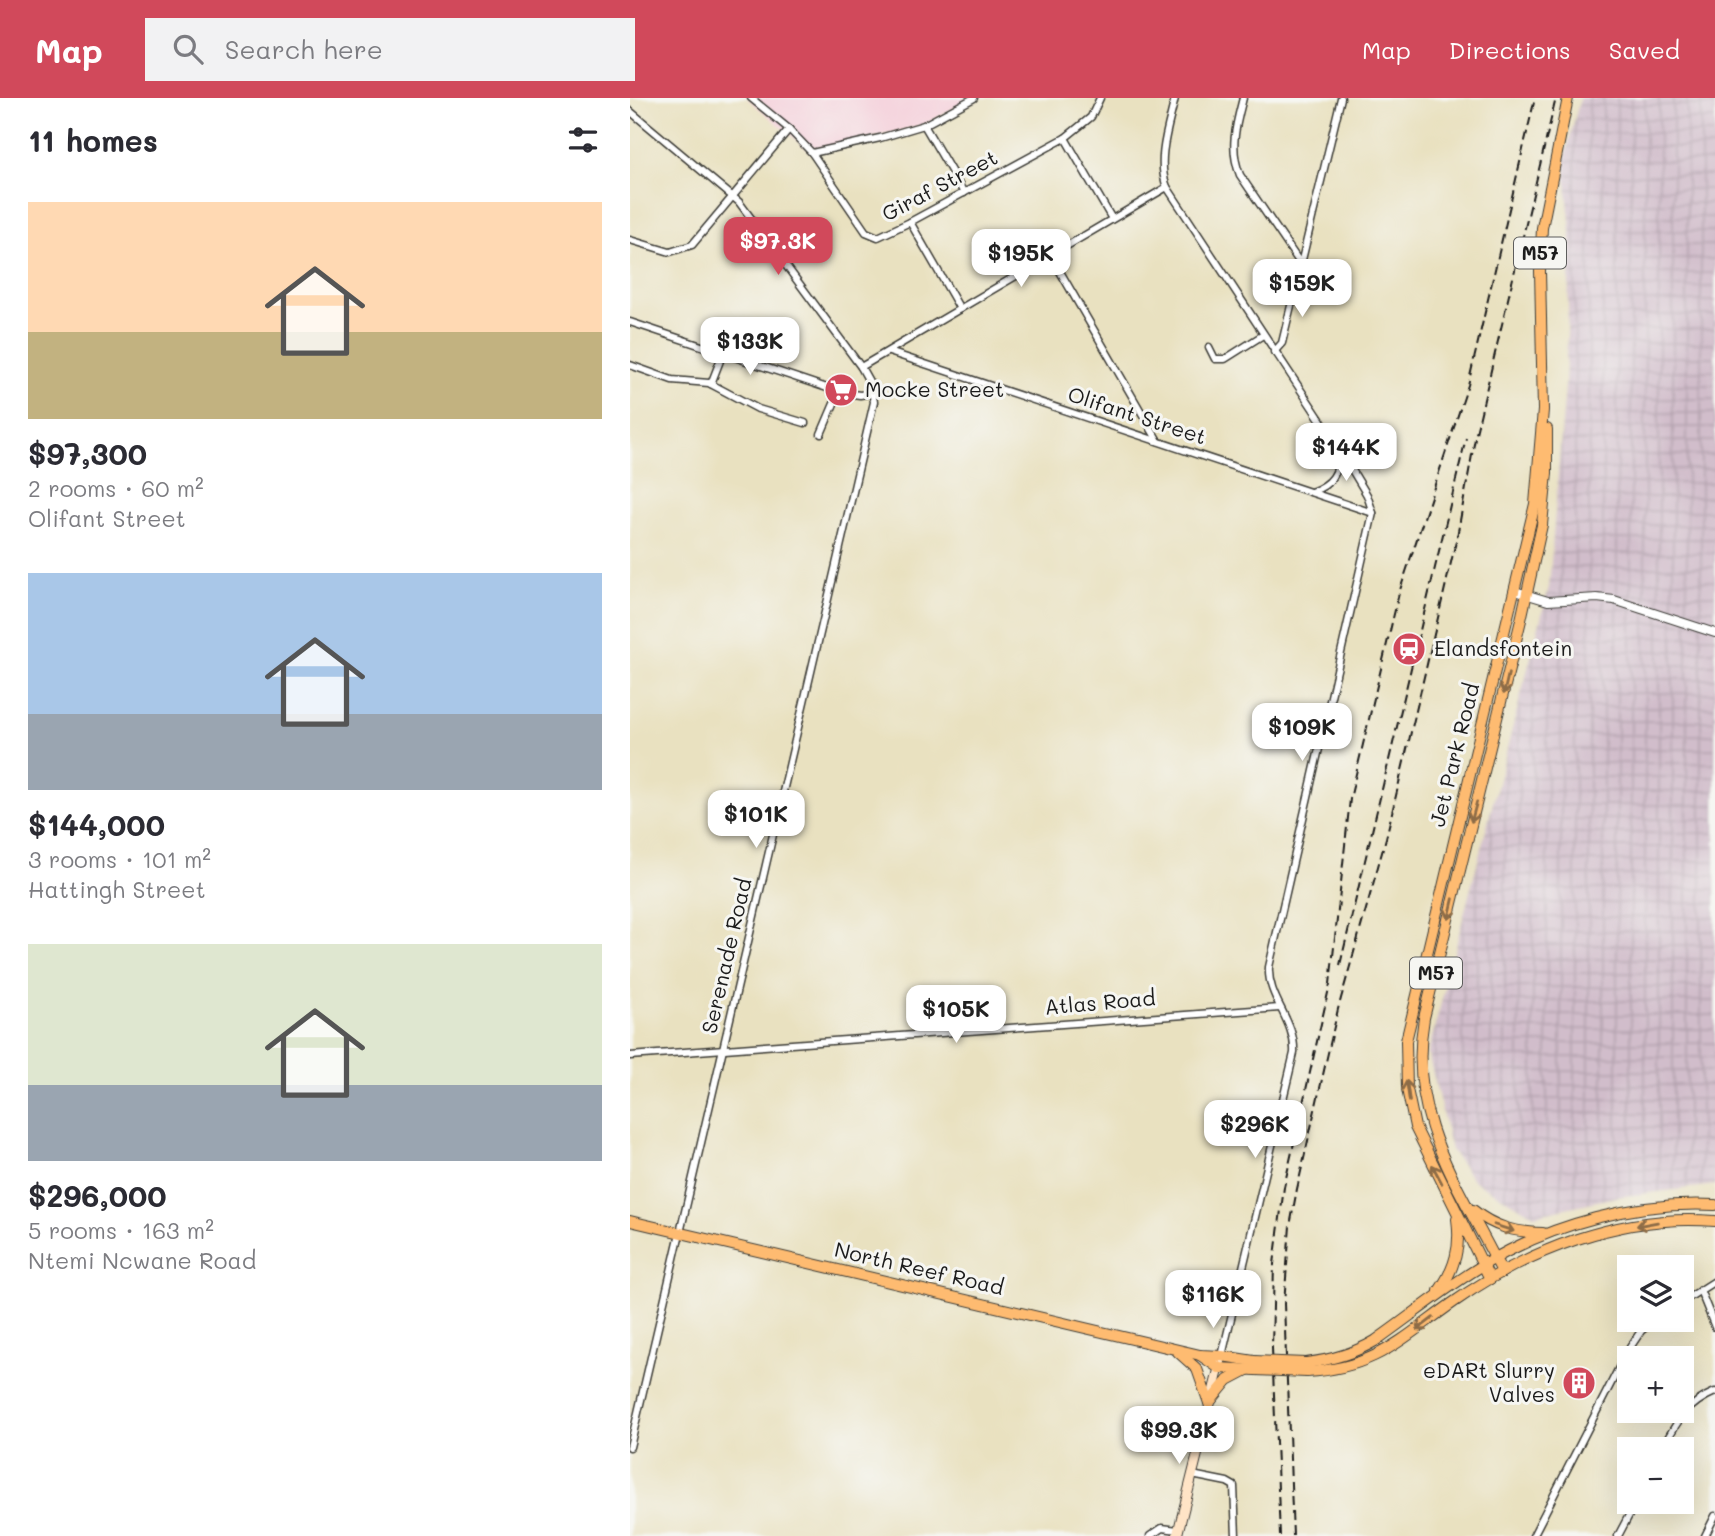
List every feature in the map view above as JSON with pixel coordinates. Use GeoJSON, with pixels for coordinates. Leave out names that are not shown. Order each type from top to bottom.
{"type":"FeatureCollection","features":[{"type":"Feature","properties":{"kind":"main road","name":"Jet Park Road"},"geometry":{"type":"LineString","coordinates":[[1490,1279],[1420,1139],[1412,1114],[1405,1067],[1406,1041],[1535,504],[1543,410],[1539,271],[1542,228],[1569,98]]}},
{"type":"Feature","properties":{"kind":"main road","name":"Jet Park Road"},"geometry":{"type":"LineString","coordinates":[[1502,1272],[1435,1140],[1421,1074],[1422,1035],[1542,525],[1547,473],[1547,222],[1574,98]]}},
{"type":"Feature","properties":{"kind":"main road"},"geometry":{"type":"LineString","coordinates":[[1468,1205],[1489,1222],[1505,1229],[1547,1233]]}},
{"type":"Feature","properties":{"kind":"main road"},"geometry":{"type":"LineString","coordinates":[[1495,1258],[1547,1233],[1639,1210],[1715,1205]]}},
{"type":"Feature","properties":{"kind":"main road"},"geometry":{"type":"LineString","coordinates":[[1435,1297],[1456,1258],[1459,1241],[1455,1210]]}},
{"type":"Feature","properties":{"kind":"main road","name":"North Reef Road"},"geometry":{"type":"LineString","coordinates":[[630,1221],[1200,1355],[1222,1356],[1252,1367]]}},
{"type":"Feature","properties":{"kind":"main road"},"geometry":{"type":"LineString","coordinates":[[1502,1272],[1567,1242],[1613,1230],[1659,1222],[1715,1221]]}},
{"type":"Feature","properties":{"kind":"main road","name":"North Reef Road"},"geometry":{"type":"LineString","coordinates":[[1306,1367],[1356,1352],[1495,1258]]}},
{"type":"Feature","properties":{"kind":"main road","name":"North Reef Road"},"geometry":{"type":"LineString","coordinates":[[1200,1355],[1219,1368],[1338,1368],[1372,1359],[1502,1272]]}},
{"type":"Feature","properties":{"kind":"main road"},"geometry":{"type":"LineString","coordinates":[[1173,1348],[1197,1369],[1209,1403]]}},
{"type":"Feature","properties":{"kind":"main road"},"geometry":{"type":"LineString","coordinates":[[1178,1533],[1222,1356]]}},
{"type":"Feature","properties":{"kind":"main road"},"geometry":{"type":"LineString","coordinates":[[1209,1403],[1228,1380],[1252,1367]]}},
{"type":"Feature","properties":{"kind":"street","name":"Giraf Street"},"geometry":{"type":"LineString","coordinates":[[751,98],[789,129],[812,153],[866,232],[873,236],[882,236],[910,222],[1065,138],[1091,117],[1100,98]]}},
{"type":"Feature","properties":{"kind":"street"},"geometry":{"type":"LineString","coordinates":[[812,153],[923,125],[974,98]]}},
{"type":"Feature","properties":{"kind":"street"},"geometry":{"type":"LineString","coordinates":[[1175,98],[1163,162],[1167,187],[1337,445],[1367,495],[1373,513],[1269,967],[1270,987],[1292,1034],[1294,1052],[1222,1356]]}},
{"type":"Feature","properties":{"kind":"street"},"geometry":{"type":"LineString","coordinates":[[1243,98],[1233,138],[1235,163],[1240,175],[1302,266]]}},
{"type":"Feature","properties":{"kind":"street"},"geometry":{"type":"LineString","coordinates":[[1274,352],[1282,343],[1341,98]]}},
{"type":"Feature","properties":{"kind":"street"},"geometry":{"type":"LineString","coordinates":[[630,111],[732,195],[861,366],[873,393],[860,395],[839,392],[630,322]]}},
{"type":"Feature","properties":{"kind":"street"},"geometry":{"type":"LineString","coordinates":[[923,125],[964,193]]}},
{"type":"Feature","properties":{"kind":"street"},"geometry":{"type":"LineString","coordinates":[[630,240],[663,251],[684,249],[699,239],[732,195],[789,129]]}},
{"type":"Feature","properties":{"kind":"street"},"geometry":{"type":"LineString","coordinates":[[1065,138],[1112,219]]}},
{"type":"Feature","properties":{"kind":"street"},"geometry":{"type":"LineString","coordinates":[[861,366],[1167,187]]}},
{"type":"Feature","properties":{"kind":"street"},"geometry":{"type":"LineString","coordinates":[[910,222],[960,309]]}},
{"type":"Feature","properties":{"kind":"street"},"geometry":{"type":"LineString","coordinates":[[1051,256],[1158,441]]}},
{"type":"Feature","properties":{"kind":"street"},"geometry":{"type":"LineString","coordinates":[[1209,347],[1215,359],[1221,360],[1263,335]]}},
{"type":"Feature","properties":{"kind":"street","name":"Olifant Street"},"geometry":{"type":"LineString","coordinates":[[889,352],[1373,513]]}},
{"type":"Feature","properties":{"kind":"street"},"geometry":{"type":"LineString","coordinates":[[711,384],[723,353]]}},
{"type":"Feature","properties":{"kind":"street"},"geometry":{"type":"LineString","coordinates":[[630,365],[672,380],[711,384],[758,409],[805,423]]}},
{"type":"Feature","properties":{"kind":"street"},"geometry":{"type":"LineString","coordinates":[[821,433],[839,392]]}},
{"type":"Feature","properties":{"kind":"street","name":"Serenade Road"},"geometry":{"type":"LineString","coordinates":[[630,1447],[873,410],[873,393]]}},
{"type":"Feature","properties":{"kind":"street"},"geometry":{"type":"LineString","coordinates":[[1309,492],[1325,487],[1333,478],[1339,464],[1337,445]]}},
{"type":"Feature","properties":{"kind":"street"},"geometry":{"type":"LineString","coordinates":[[1514,591],[1555,602],[1587,598],[1614,600],[1715,633]]}},
{"type":"Feature","properties":{"kind":"street","name":"Atlas Road"},"geometry":{"type":"LineString","coordinates":[[630,1056],[1280,1008]]}},
{"type":"Feature","properties":{"kind":"street"},"geometry":{"type":"LineString","coordinates":[[1694,1294],[1715,1281]]}},
{"type":"Feature","properties":{"kind":"street"},"geometry":{"type":"LineString","coordinates":[[1700,1290],[1715,1327]]}},
{"type":"Feature","properties":{"kind":"street"},"geometry":{"type":"LineString","coordinates":[[1533,1536],[1623,1358],[1633,1340],[1641,1332]]}},
{"type":"Feature","properties":{"kind":"street"},"geometry":{"type":"LineString","coordinates":[[1668,1437],[1687,1409],[1702,1397],[1715,1392]]}},
{"type":"Feature","properties":{"kind":"street"},"geometry":{"type":"LineString","coordinates":[[1192,1475],[1234,1486],[1236,1536]]}},
{"type":"Feature","properties":{"kind":"street"},"geometry":{"type":"LineString","coordinates":[[1618,1536],[1630,1514]]}},
{"type":"Feature","properties":{"kind":"street"},"geometry":{"type":"LineString","coordinates":[[1705,1536],[1715,1516]]}},
{"type":"Feature","properties":{"kind":"street"},"geometry":{"type":"LineString","coordinates":[[1150,1536],[1162,1528],[1178,1533]]}},
{"type":"Feature","properties":{"kind":"shaded area"},"geometry":{"type":"Polygon","coordinates":[[[747,98],[973,98],[924,125],[812,153],[747,98]]]}},
{"type":"Feature","properties":{"kind":"shaded area"},"geometry":{"type":"Polygon","coordinates":[[[1580,98],[1715,98],[1715,1185],[1616,1197],[1534,1215],[1474,1181],[1451,1150],[1428,1053],[1549,587],[1565,386],[1571,231],[1564,161],[1580,98]]]}},
{"type":"Feature","properties":{"kind":"railway"},"geometry":{"type":"LineString","coordinates":[[1280,1536],[1272,1348],[1274,1264],[1284,1187],[1330,984],[1350,799],[1399,593],[1468,385],[1535,98]]}},
{"type":"Feature","properties":{"kind":"railway"},"geometry":{"type":"LineString","coordinates":[[1293,1536],[1284,1304],[1290,1226],[1338,1009],[1386,838],[1457,537],[1476,433],[1556,98]]}},
{"type":"Feature","properties":{"kind":"railway"},"geometry":{"type":"LineString","coordinates":[[1340,965],[1466,438]]}},
{"type":"Feature","properties":{"kind":"place","name":"Mocke Street"},"geometry":{"type":"Point","coordinates":[841,390]}},
{"type":"Feature","properties":{"kind":"place","name":"Elandsfontein"},"geometry":{"type":"Point","coordinates":[1409,649]}},
{"type":"Feature","properties":{"kind":"place","name":"eDARt Slurry Valves"},"geometry":{"type":"Point","coordinates":[1579,1383]}}]}
